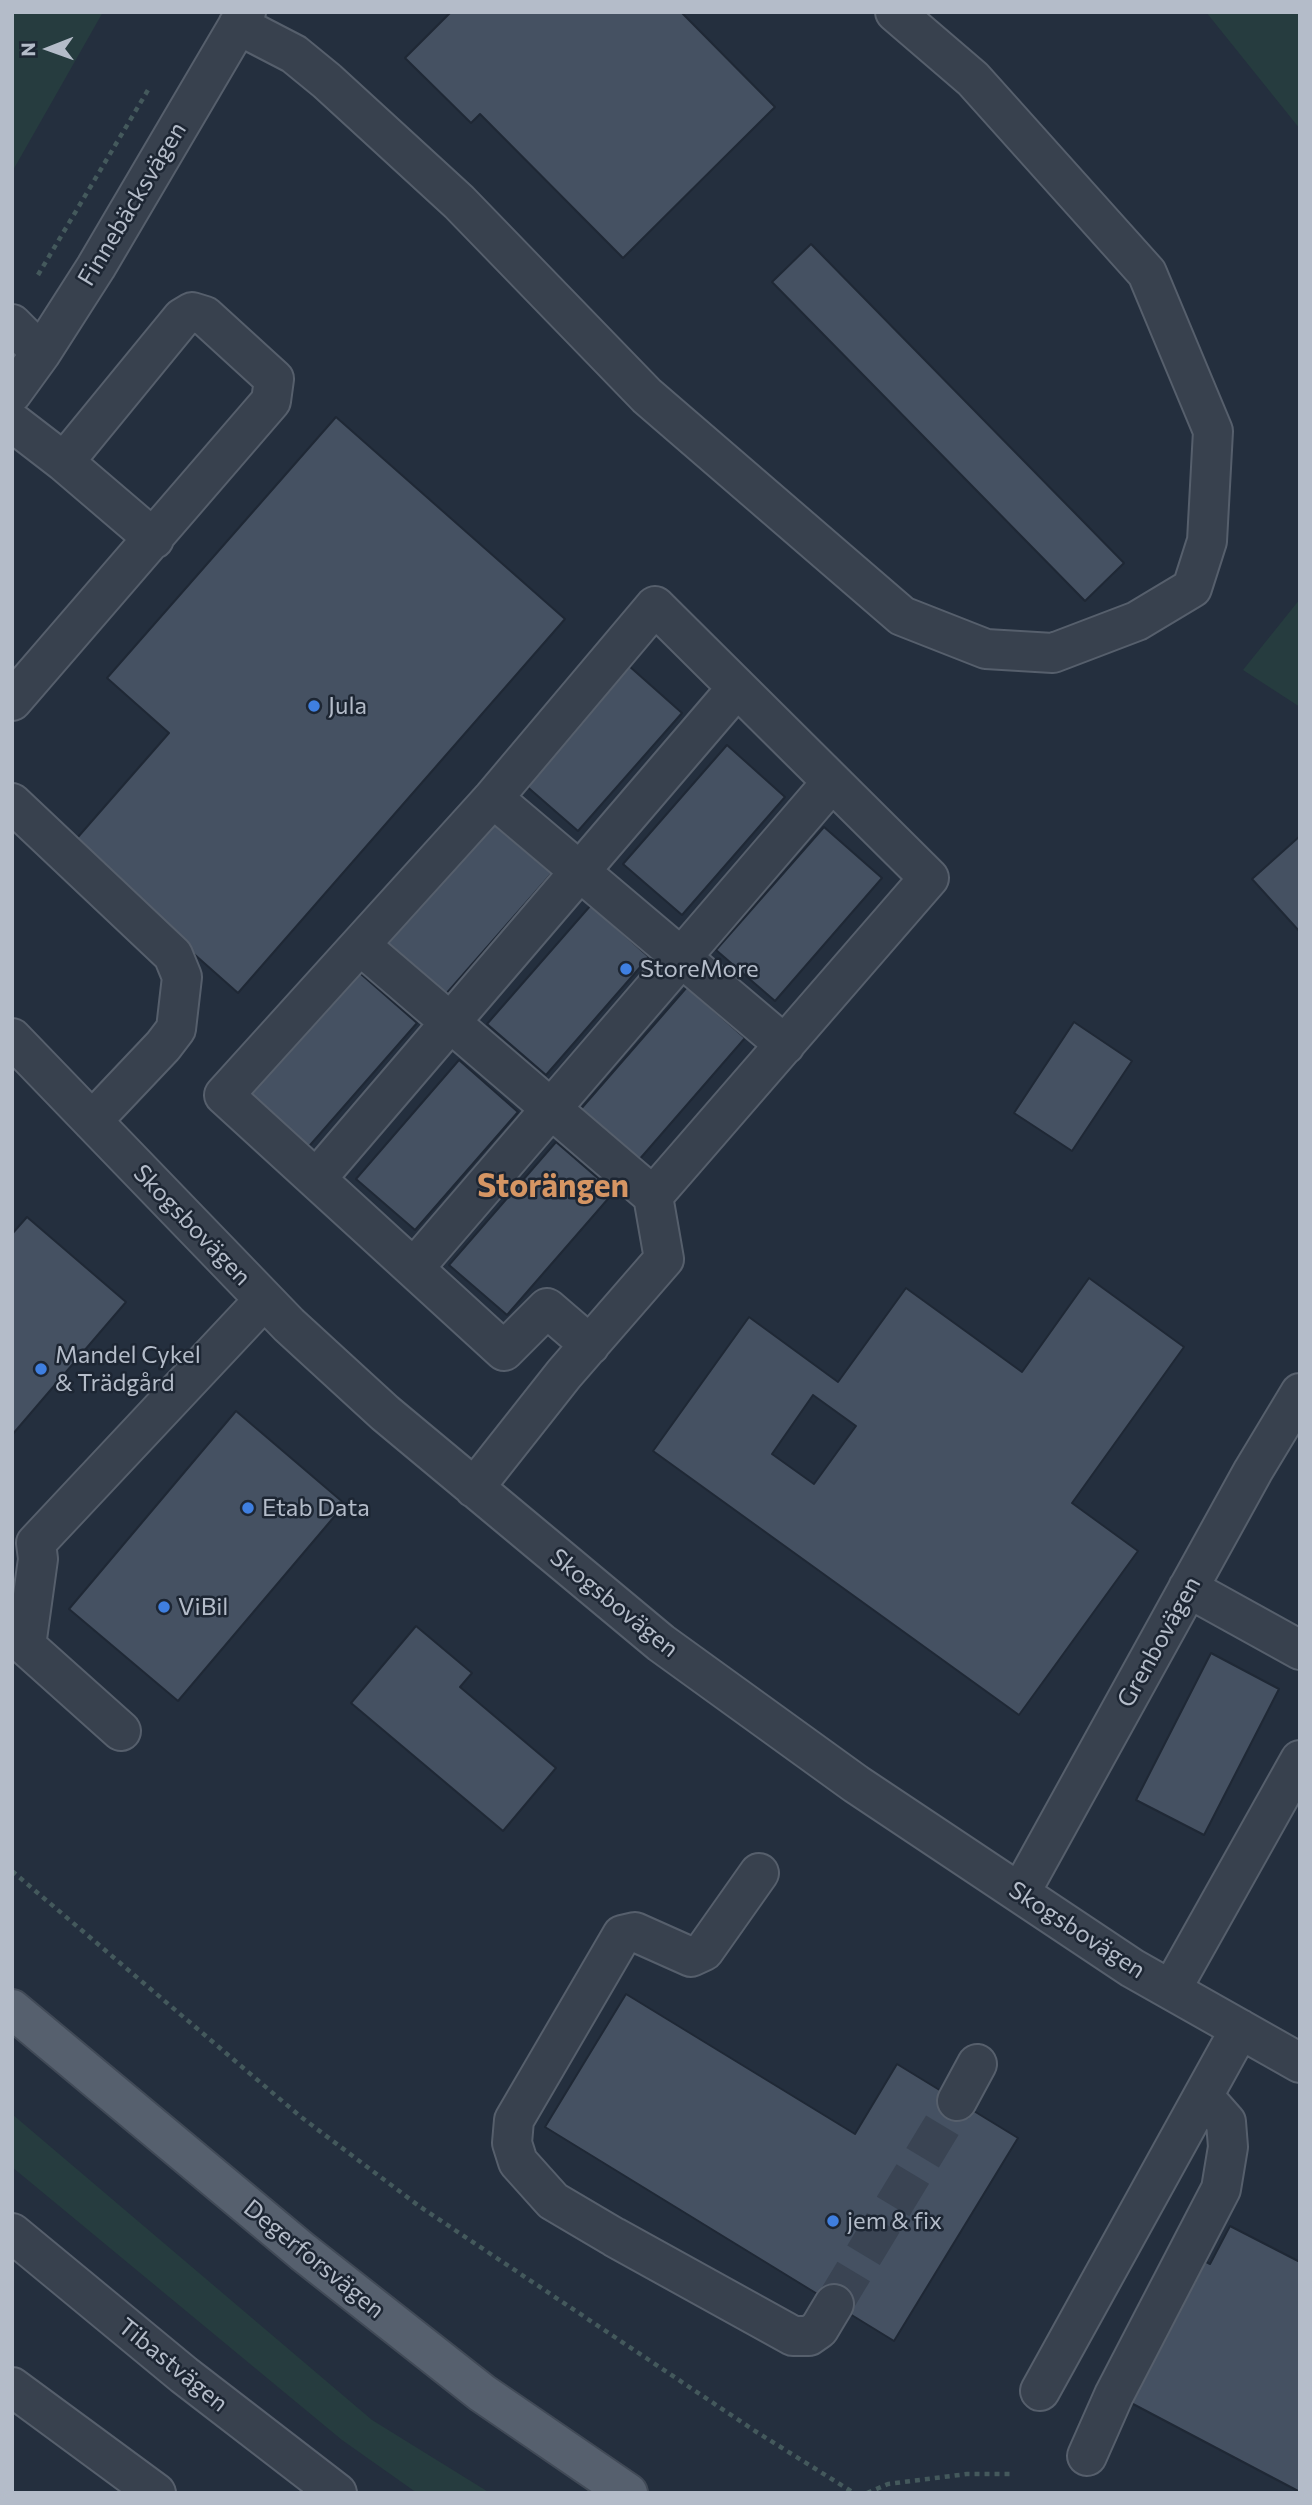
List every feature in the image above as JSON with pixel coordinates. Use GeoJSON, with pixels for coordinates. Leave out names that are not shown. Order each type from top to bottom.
{"type":"FeatureCollection","features":[{"type":"Feature","properties":{"kind":"main road","name":"Degerforsvägen"},"geometry":{"type":"LineString","coordinates":[[12,2009],[250,2208],[482,2393],[628,2493]]}},
{"type":"Feature","properties":{"kind":"street"},"geometry":{"type":"LineString","coordinates":[[242,19],[327,81],[459,202],[647,396],[902,616],[986,649],[1053,653],[1137,621],[1192,588],[1207,541],[1213,431],[1147,273],[973,79],[895,12]]}},
{"type":"Feature","properties":{"kind":"street","name":"Finnebäcksvägen"},"geometry":{"type":"LineString","coordinates":[[12,393],[96,267],[242,19]]}},
{"type":"Feature","properties":{"kind":"street"},"geometry":{"type":"LineString","coordinates":[[12,701],[271,401],[274,379],[205,316],[192,312],[182,318],[64,462]]}},
{"type":"Feature","properties":{"kind":"street"},"geometry":{"type":"LineString","coordinates":[[12,324],[41,353]]}},
{"type":"Feature","properties":{"kind":"street"},"geometry":{"type":"LineString","coordinates":[[12,422],[64,462],[154,539]]}},
{"type":"Feature","properties":{"kind":"street"},"geometry":{"type":"LineString","coordinates":[[590,1345],[547,1308],[504,1350],[224,1095],[493,798],[655,606],[929,878],[653,1196]]}},
{"type":"Feature","properties":{"kind":"street"},"geometry":{"type":"LineString","coordinates":[[316,1179],[737,688]]}},
{"type":"Feature","properties":{"kind":"street"},"geometry":{"type":"LineString","coordinates":[[414,1268],[832,782]]}},
{"type":"Feature","properties":{"kind":"street"},"geometry":{"type":"LineString","coordinates":[[493,798],[785,1045]]}},
{"type":"Feature","properties":{"kind":"street"},"geometry":{"type":"LineString","coordinates":[[12,803],[173,954],[182,977],[176,1029],[92,1121]]}},
{"type":"Feature","properties":{"kind":"street"},"geometry":{"type":"LineString","coordinates":[[360,945],[653,1196],[664,1259],[474,1488]]}},
{"type":"Feature","properties":{"kind":"street","name":"Skogsbovägen"},"geometry":{"type":"LineString","coordinates":[[17,1053],[92,1121],[264,1300],[384,1413],[661,1643],[856,1784],[1132,1968],[1300,2063]]}},
{"type":"Feature","properties":{"kind":"street"},"geometry":{"type":"LineString","coordinates":[[121,1731],[26,1646],[38,1559],[36,1543],[264,1300]]}},
{"type":"Feature","properties":{"kind":"street","name":"Grenbovägen"},"geometry":{"type":"LineString","coordinates":[[1020,1893],[1253,1471],[1300,1393]]}},
{"type":"Feature","properties":{"kind":"street"},"geometry":{"type":"LineString","coordinates":[[1188,1588],[1300,1650]]}},
{"type":"Feature","properties":{"kind":"street"},"geometry":{"type":"LineString","coordinates":[[1171,1990],[1300,1760]]}},
{"type":"Feature","properties":{"kind":"street"},"geometry":{"type":"LineString","coordinates":[[759,1873],[704,1951],[698,1954],[691,1957],[635,1932],[622,1935],[514,2120],[512,2143],[519,2162],[553,2201],[793,2336],[809,2336],[819,2329],[834,2304]]}},
{"type":"Feature","properties":{"kind":"street"},"geometry":{"type":"LineString","coordinates":[[1040,2391],[1240,2029]]}},
{"type":"Feature","properties":{"kind":"street"},"geometry":{"type":"LineString","coordinates":[[957,2101],[977,2064]]}},
{"type":"Feature","properties":{"kind":"street"},"geometry":{"type":"LineString","coordinates":[[1087,2456],[1114,2395],[1221,2189],[1228,2147],[1226,2122],[1203,2096]]}},
{"type":"Feature","properties":{"kind":"street","name":"Tibastvägen"},"geometry":{"type":"LineString","coordinates":[[18,2250],[337,2493]]}},
{"type":"Feature","properties":{"kind":"street"},"geometry":{"type":"LineString","coordinates":[[12,2387],[156,2493]]}},
{"type":"Feature","properties":{"kind":"path"},"geometry":{"type":"LineString","coordinates":[[33,283],[149,88]]}},
{"type":"Feature","properties":{"kind":"path"},"geometry":{"type":"LineString","coordinates":[[12,1871],[301,2117],[419,2206],[755,2431],[854,2493]]}},
{"type":"Feature","properties":{"kind":"path"},"geometry":{"type":"LineString","coordinates":[[867,2493],[888,2484],[967,2474],[1012,2474]]}},
{"type":"Feature","properties":{"kind":"green space"},"geometry":{"type":"Polygon","coordinates":[[[12,12],[103,12],[12,172],[12,12]]]}},
{"type":"Feature","properties":{"kind":"green space"},"geometry":{"type":"Polygon","coordinates":[[[1206,12],[1300,12],[1300,129],[1206,12]]]}},
{"type":"Feature","properties":{"kind":"green space"},"geometry":{"type":"Polygon","coordinates":[[[1300,599],[1300,707],[1243,670],[1300,599]]]}},
{"type":"Feature","properties":{"kind":"green space"},"geometry":{"type":"Polygon","coordinates":[[[12,2114],[372,2420],[490,2493],[417,2493],[342,2440],[12,2167],[12,2114]]]}},
{"type":"Feature","properties":{"kind":"building"},"geometry":{"type":"Polygon","coordinates":[[[451,12],[681,12],[775,107],[623,258],[480,114],[471,123],[405,58],[451,12]]]}},
{"type":"Feature","properties":{"kind":"building"},"geometry":{"type":"Polygon","coordinates":[[[811,244],[1124,563],[1085,601],[772,282],[811,244]]]}},
{"type":"Feature","properties":{"kind":"building","name":"Jula"},"geometry":{"type":"Polygon","coordinates":[[[336,417],[565,619],[238,993],[71,845],[169,733],[107,678],[336,417]]]}},
{"type":"Feature","properties":{"kind":"building"},"geometry":{"type":"Polygon","coordinates":[[[620,658],[682,713],[578,831],[516,777],[620,658]]]}},
{"type":"Feature","properties":{"kind":"building"},"geometry":{"type":"Polygon","coordinates":[[[727,745],[785,797],[682,915],[623,864],[727,745]]]}},
{"type":"Feature","properties":{"kind":"building"},"geometry":{"type":"Polygon","coordinates":[[[489,819],[552,873],[445,995],[383,940],[489,819]]]}},
{"type":"Feature","properties":{"kind":"building"},"geometry":{"type":"Polygon","coordinates":[[[824,827],[882,878],[775,1001],[716,950],[824,827]]]}},
{"type":"Feature","properties":{"kind":"building"},"geometry":{"type":"Polygon","coordinates":[[[1300,836],[1300,932],[1252,879],[1300,836]]]}},
{"type":"Feature","properties":{"kind":"building"},"geometry":{"type":"Polygon","coordinates":[[[591,905],[649,957],[546,1075],[487,1024],[591,905]]]}},
{"type":"Feature","properties":{"kind":"building"},"geometry":{"type":"Polygon","coordinates":[[[354,968],[417,1023],[304,1152],[242,1097],[354,968]]]}},
{"type":"Feature","properties":{"kind":"building"},"geometry":{"type":"Polygon","coordinates":[[[687,987],[745,1038],[638,1161],[580,1110],[687,987]]]}},
{"type":"Feature","properties":{"kind":"building"},"geometry":{"type":"Polygon","coordinates":[[[1074,1022],[1132,1061],[1072,1151],[1014,1113],[1074,1022]]]}},
{"type":"Feature","properties":{"kind":"building"},"geometry":{"type":"Polygon","coordinates":[[[459,1060],[518,1112],[415,1230],[356,1179],[459,1060]]]}},
{"type":"Feature","properties":{"kind":"building"},"geometry":{"type":"Polygon","coordinates":[[[556,1142],[614,1192],[507,1315],[449,1265],[556,1142]]]}},
{"type":"Feature","properties":{"kind":"building","name":"Mandel Cykel & Trädgård"},"geometry":{"type":"Polygon","coordinates":[[[27,1217],[126,1302],[12,1435],[12,1234],[27,1217]]]}},
{"type":"Feature","properties":{"kind":"building"},"geometry":{"type":"Polygon","coordinates":[[[1089,1278],[1184,1347],[1072,1503],[1138,1551],[1019,1715],[653,1451],[749,1317],[838,1382],[906,1288],[1022,1372],[1089,1278]],[[813,1395],[772,1454],[814,1484],[856,1426],[813,1395]]]}},
{"type":"Feature","properties":{"kind":"building"},"geometry":{"type":"Polygon","coordinates":[[[236,1411],[345,1504],[178,1701],[69,1609],[236,1411]]]}},
{"type":"Feature","properties":{"kind":"building"},"geometry":{"type":"Polygon","coordinates":[[[416,1626],[472,1673],[460,1687],[556,1768],[503,1831],[351,1703],[416,1626]]]}},
{"type":"Feature","properties":{"kind":"building"},"geometry":{"type":"Polygon","coordinates":[[[1211,1653],[1279,1689],[1204,1835],[1136,1800],[1211,1653]]]}},
{"type":"Feature","properties":{"kind":"building","name":"jem & fix"},"geometry":{"type":"Polygon","coordinates":[[[626,1994],[855,2134],[897,2064],[1018,2138],[894,2341],[545,2127],[626,1994]]]}},
{"type":"Feature","properties":{"kind":"building"},"geometry":{"type":"Polygon","coordinates":[[[1230,2226],[1300,2262],[1300,2492],[1097,2385],[1171,2243],[1210,2264],[1230,2226]]]}},
{"type":"Feature","properties":{"kind":"tunnel"},"geometry":{"type":"LineString","coordinates":[[834,2304],[957,2101]]}},
{"type":"Feature","properties":{"kind":"place","name":"Jula"},"geometry":{"type":"Point","coordinates":[314,706]}},
{"type":"Feature","properties":{"kind":"place","name":"StoreMore"},"geometry":{"type":"Point","coordinates":[626,969]}},
{"type":"Feature","properties":{"kind":"place","name":"Mandel Cykel & Trädgård"},"geometry":{"type":"Point","coordinates":[41,1369]}},
{"type":"Feature","properties":{"kind":"place","name":"Etab Data"},"geometry":{"type":"Point","coordinates":[248,1508]}},
{"type":"Feature","properties":{"kind":"place","name":"ViBil"},"geometry":{"type":"Point","coordinates":[164,1607]}},
{"type":"Feature","properties":{"kind":"place","name":"jem & fix"},"geometry":{"type":"Point","coordinates":[833,2221]}},
{"type":"Feature","properties":{"kind":"district","name":"Storängen"},"geometry":{"type":"Point","coordinates":[553,1186]}}]}
